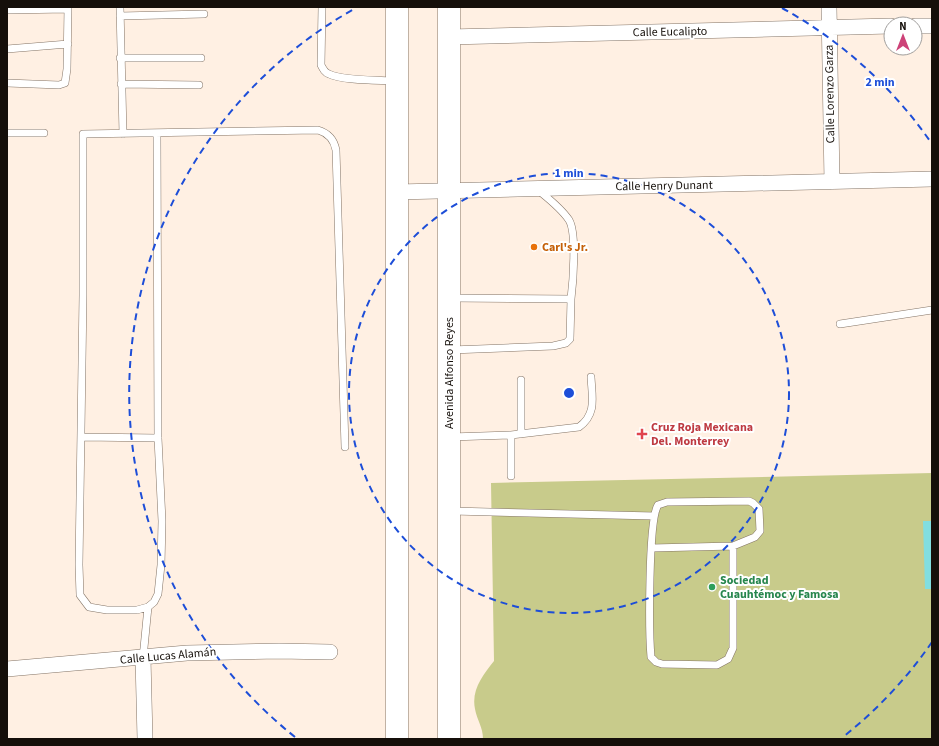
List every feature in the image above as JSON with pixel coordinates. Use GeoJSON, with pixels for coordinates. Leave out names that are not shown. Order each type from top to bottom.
{"type":"FeatureCollection","features":[{"type":"Feature","properties":{"kind":"highway"},"geometry":{"type":"LineString","coordinates":[[396,7],[397,739]]}},
{"type":"Feature","properties":{"kind":"highway","name":"Avenida Alfonso Reyes"},"geometry":{"type":"LineString","coordinates":[[449,7],[449,739]]}},
{"type":"Feature","properties":{"kind":"street","name":"Calle Lorenzo Garza"},"geometry":{"type":"LineString","coordinates":[[829,7],[832,182]]}},
{"type":"Feature","properties":{"kind":"street","name":"Calle Eucalipto"},"geometry":{"type":"LineString","coordinates":[[449,37],[883,26]]}},
{"type":"Feature","properties":{"kind":"street","name":"Calle Henry Dunant"},"geometry":{"type":"LineString","coordinates":[[396,192],[932,179]]}},
{"type":"Feature","properties":{"kind":"street","name":"Calle Lucas Alamán"},"geometry":{"type":"LineString","coordinates":[[7,670],[186,654],[232,652],[330,652]]}},
{"type":"Feature","properties":{"kind":"street"},"geometry":{"type":"LineString","coordinates":[[143,658],[145,739]]}},
{"type":"Feature","properties":{"kind":"lane"},"geometry":{"type":"LineString","coordinates":[[120,7],[120,84],[123,134]]}},
{"type":"Feature","properties":{"kind":"lane"},"geometry":{"type":"LineString","coordinates":[[322,7],[321,66],[323,70],[327,74],[339,77],[396,81]]}},
{"type":"Feature","properties":{"kind":"lane"},"geometry":{"type":"LineString","coordinates":[[7,10],[68,8],[68,44],[65,83],[59,85],[7,83]]}},
{"type":"Feature","properties":{"kind":"lane"},"geometry":{"type":"LineString","coordinates":[[120,16],[204,14]]}},
{"type":"Feature","properties":{"kind":"lane"},"geometry":{"type":"LineString","coordinates":[[7,49],[68,44]]}},
{"type":"Feature","properties":{"kind":"lane"},"geometry":{"type":"LineString","coordinates":[[120,58],[202,58]]}},
{"type":"Feature","properties":{"kind":"lane"},"geometry":{"type":"LineString","coordinates":[[120,84],[199,85]]}},
{"type":"Feature","properties":{"kind":"lane"},"geometry":{"type":"LineString","coordinates":[[157,134],[158,438],[162,521],[161,565],[158,594],[154,602],[148,607],[137,610],[97,609],[89,606],[80,595],[83,134],[157,134],[318,130],[325,132],[333,140],[336,150],[345,447]]}},
{"type":"Feature","properties":{"kind":"lane"},"geometry":{"type":"LineString","coordinates":[[7,133],[44,133]]}},
{"type":"Feature","properties":{"kind":"lane"},"geometry":{"type":"LineString","coordinates":[[449,350],[554,346],[566,343],[570,339],[573,238],[570,221],[560,209],[536,189]]}},
{"type":"Feature","properties":{"kind":"lane"},"geometry":{"type":"LineString","coordinates":[[449,298],[571,299]]}},
{"type":"Feature","properties":{"kind":"lane"},"geometry":{"type":"LineString","coordinates":[[840,324],[932,310]]}},
{"type":"Feature","properties":{"kind":"lane"},"geometry":{"type":"LineString","coordinates":[[449,437],[511,435],[580,427],[587,422],[592,407],[591,378]]}},
{"type":"Feature","properties":{"kind":"lane"},"geometry":{"type":"LineString","coordinates":[[521,380],[521,434]]}},
{"type":"Feature","properties":{"kind":"lane"},"geometry":{"type":"LineString","coordinates":[[511,435],[511,476]]}},
{"type":"Feature","properties":{"kind":"lane"},"geometry":{"type":"LineString","coordinates":[[82,437],[158,438]]}},
{"type":"Feature","properties":{"kind":"lane"},"geometry":{"type":"LineString","coordinates":[[652,548],[733,546],[755,537],[760,532],[759,509],[753,502],[667,502],[658,505],[654,516],[652,548],[651,657],[656,662],[662,664],[717,665],[728,659],[733,648],[733,546]]}},
{"type":"Feature","properties":{"kind":"lane"},"geometry":{"type":"LineString","coordinates":[[449,511],[654,516]]}},
{"type":"Feature","properties":{"kind":"lane"},"geometry":{"type":"LineString","coordinates":[[143,658],[148,607]]}},
{"type":"Feature","properties":{"kind":"green space","name":"Sociedad Cuauhtémoc y Famosa"},"geometry":{"type":"Polygon","coordinates":[[[932,473],[932,739],[483,739],[474,702],[476,689],[494,661],[491,483],[932,473]]]}},
{"type":"Feature","properties":{"kind":"water"},"geometry":{"type":"Polygon","coordinates":[[[923,521],[932,521],[932,589],[925,589],[923,521]]]}},
{"type":"Feature","properties":{"kind":"place","name":"Carl's Jr."},"geometry":{"type":"Point","coordinates":[534,247]}},
{"type":"Feature","properties":{"kind":"place","name":"Cruz Roja Mexicana Del. Monterrey"},"geometry":{"type":"Point","coordinates":[642,434]}},
{"type":"Feature","properties":{"kind":"place","name":"Sociedad Cuauhtémoc y Famosa"},"geometry":{"type":"Point","coordinates":[712,587]}}]}
